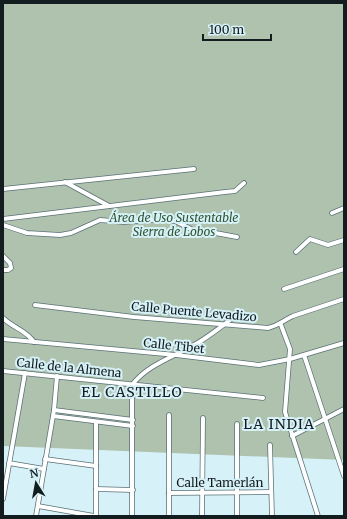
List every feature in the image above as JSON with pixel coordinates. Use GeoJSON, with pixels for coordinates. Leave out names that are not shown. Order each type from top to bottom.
{"type":"FeatureCollection","features":[{"type":"Feature","properties":{"kind":"street"},"geometry":{"type":"LineString","coordinates":[[3,189],[194,169]]}},
{"type":"Feature","properties":{"kind":"street"},"geometry":{"type":"LineString","coordinates":[[64,182],[110,207]]}},
{"type":"Feature","properties":{"kind":"street"},"geometry":{"type":"LineString","coordinates":[[3,219],[234,191],[244,183]]}},
{"type":"Feature","properties":{"kind":"street"},"geometry":{"type":"LineString","coordinates":[[332,213],[344,208]]}},
{"type":"Feature","properties":{"kind":"street"},"geometry":{"type":"LineString","coordinates":[[3,225],[27,233],[60,235],[71,233],[100,220],[124,222],[163,219],[175,221],[195,231],[238,237]]}},
{"type":"Feature","properties":{"kind":"street"},"geometry":{"type":"LineString","coordinates":[[296,252],[310,239],[328,245],[344,240]]}},
{"type":"Feature","properties":{"kind":"street"},"geometry":{"type":"LineString","coordinates":[[3,256],[10,263],[11,268],[8,270],[3,270]]}},
{"type":"Feature","properties":{"kind":"street"},"geometry":{"type":"LineString","coordinates":[[284,289],[344,269]]}},
{"type":"Feature","properties":{"kind":"street","name":"Calle Puente Levadizo"},"geometry":{"type":"LineString","coordinates":[[35,305],[256,328],[281,325],[285,320],[293,316],[344,299]]}},
{"type":"Feature","properties":{"kind":"street"},"geometry":{"type":"LineString","coordinates":[[3,318],[9,324],[27,334],[34,342]]}},
{"type":"Feature","properties":{"kind":"street"},"geometry":{"type":"LineString","coordinates":[[132,516],[132,385],[140,374],[207,337],[230,320]]}},
{"type":"Feature","properties":{"kind":"street"},"geometry":{"type":"LineString","coordinates":[[281,325],[290,349],[285,412],[318,516]]}},
{"type":"Feature","properties":{"kind":"street","name":"Calle Tibet"},"geometry":{"type":"LineString","coordinates":[[3,339],[93,349],[176,355],[259,365],[290,359],[342,343]]}},
{"type":"Feature","properties":{"kind":"street"},"geometry":{"type":"LineString","coordinates":[[342,343],[344,349]]}},
{"type":"Feature","properties":{"kind":"street"},"geometry":{"type":"LineString","coordinates":[[304,355],[344,476]]}},
{"type":"Feature","properties":{"kind":"street","name":"Calle de la Almena"},"geometry":{"type":"LineString","coordinates":[[3,371],[263,398]]}},
{"type":"Feature","properties":{"kind":"street"},"geometry":{"type":"LineString","coordinates":[[3,499],[25,373]]}},
{"type":"Feature","properties":{"kind":"street"},"geometry":{"type":"LineString","coordinates":[[36,516],[54,410],[57,376]]}},
{"type":"Feature","properties":{"kind":"street"},"geometry":{"type":"LineString","coordinates":[[54,410],[133,420]]}},
{"type":"Feature","properties":{"kind":"street"},"geometry":{"type":"LineString","coordinates":[[292,436],[343,411]]}},
{"type":"Feature","properties":{"kind":"street"},"geometry":{"type":"LineString","coordinates":[[169,415],[169,516]]}},
{"type":"Feature","properties":{"kind":"street"},"geometry":{"type":"LineString","coordinates":[[53,416],[133,426]]}},
{"type":"Feature","properties":{"kind":"street"},"geometry":{"type":"LineString","coordinates":[[202,516],[203,418]]}},
{"type":"Feature","properties":{"kind":"street"},"geometry":{"type":"LineString","coordinates":[[38,506],[74,514],[95,516],[96,422]]}},
{"type":"Feature","properties":{"kind":"street"},"geometry":{"type":"LineString","coordinates":[[237,424],[237,516]]}},
{"type":"Feature","properties":{"kind":"street"},"geometry":{"type":"LineString","coordinates":[[270,445],[272,516]]}},
{"type":"Feature","properties":{"kind":"street"},"geometry":{"type":"LineString","coordinates":[[45,459],[96,466]]}},
{"type":"Feature","properties":{"kind":"street"},"geometry":{"type":"LineString","coordinates":[[9,463],[44,470]]}},
{"type":"Feature","properties":{"kind":"street"},"geometry":{"type":"LineString","coordinates":[[96,489],[133,490]]}},
{"type":"Feature","properties":{"kind":"street","name":"Calle Tamerlán"},"geometry":{"type":"LineString","coordinates":[[169,493],[271,492]]}},
{"type":"Feature","properties":{"kind":"green space","name":"Área de Uso Sustentable Sierra de Lobos"},"geometry":{"type":"Polygon","coordinates":[[[3,3],[344,3],[344,460],[3,446],[3,3]]]}},
{"type":"Feature","properties":{"kind":"district","name":"EL CASTILLO"},"geometry":{"type":"Point","coordinates":[132,392]}},
{"type":"Feature","properties":{"kind":"district","name":"LA INDIA"},"geometry":{"type":"Point","coordinates":[279,424]}}]}
